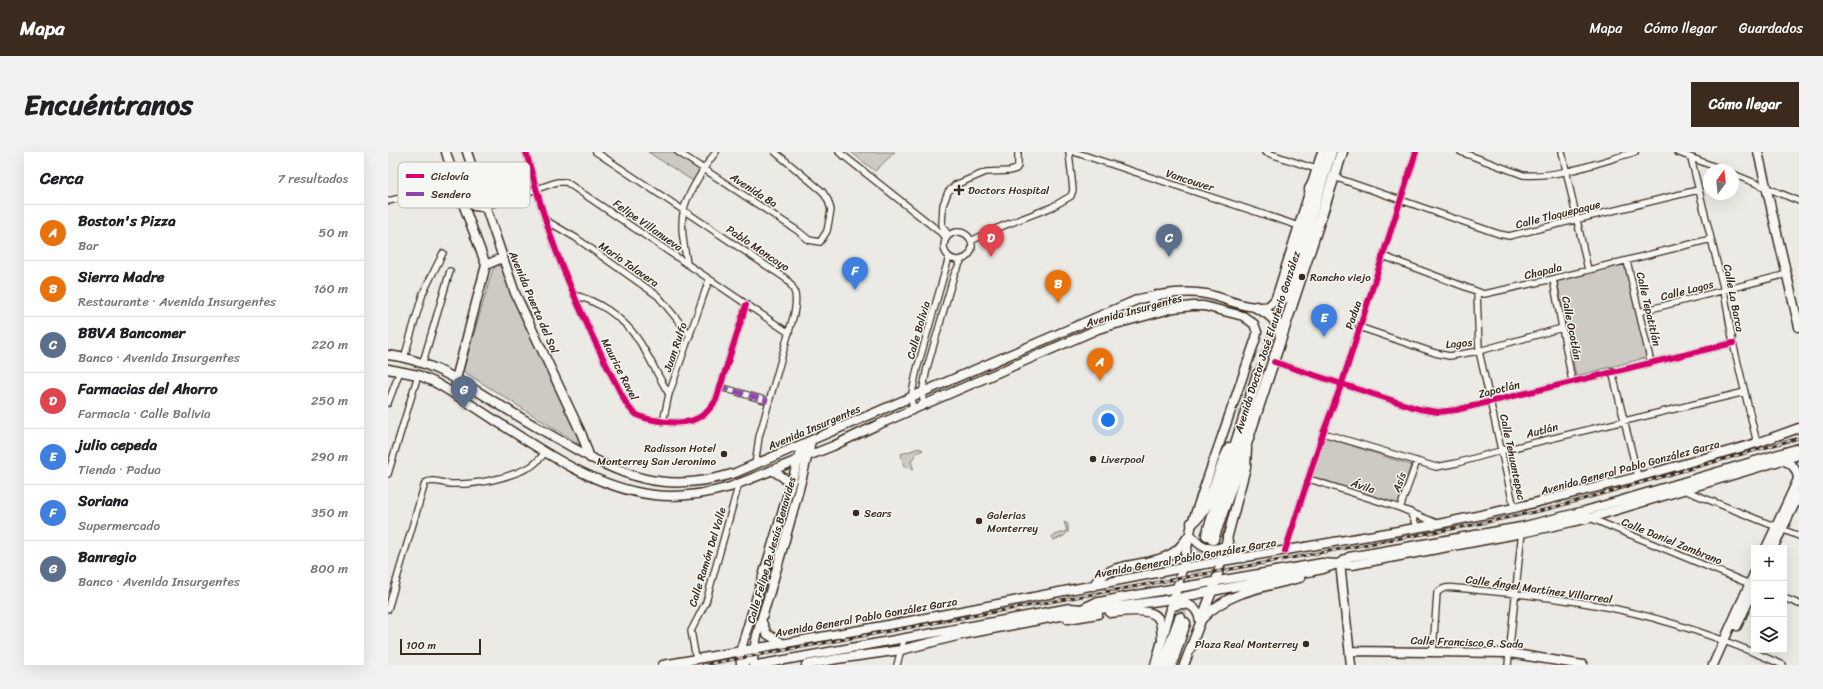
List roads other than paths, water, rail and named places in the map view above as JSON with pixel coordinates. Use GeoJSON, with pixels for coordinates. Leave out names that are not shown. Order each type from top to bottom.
{"type":"FeatureCollection","features":[{"type":"Feature","properties":{"kind":"highway"},"geometry":{"type":"LineString","coordinates":[[1310,189],[1317,179],[1326,152]]}},
{"type":"Feature","properties":{"kind":"highway","name":"Avenida Doctor José Eleuterio González"},"geometry":{"type":"LineString","coordinates":[[1284,298],[1331,152]]}},
{"type":"Feature","properties":{"kind":"highway","name":"Avenida Doctor José Eleuterio González"},"geometry":{"type":"LineString","coordinates":[[1258,374],[1241,426],[1210,538],[1247,441],[1342,152]]}},
{"type":"Feature","properties":{"kind":"highway"},"geometry":{"type":"LineString","coordinates":[[1256,307],[1275,318],[1279,326],[1281,339]]}},
{"type":"Feature","properties":{"kind":"highway"},"geometry":{"type":"LineString","coordinates":[[1192,523],[1205,508],[1223,461],[1241,426]]}},
{"type":"Feature","properties":{"kind":"highway"},"geometry":{"type":"LineString","coordinates":[[1163,665],[1183,619],[1172,665]]}},
{"type":"Feature","properties":{"kind":"main road"},"geometry":{"type":"LineString","coordinates":[[446,152],[449,162]]}},
{"type":"Feature","properties":{"kind":"main road","name":"Avenida Puerta del Sol"},"geometry":{"type":"LineString","coordinates":[[467,152],[470,162]]}},
{"type":"Feature","properties":{"kind":"main road","name":"Avenida Doctor José Eleuterio González"},"geometry":{"type":"LineString","coordinates":[[1256,307],[1269,306],[1275,300],[1322,152]]}},
{"type":"Feature","properties":{"kind":"main road"},"geometry":{"type":"LineString","coordinates":[[1758,152],[1798,315],[1799,327]]}},
{"type":"Feature","properties":{"kind":"main road"},"geometry":{"type":"LineString","coordinates":[[456,394],[456,379],[486,265],[465,208]]}},
{"type":"Feature","properties":{"kind":"main road","name":"Avenida Puerta del Sol"},"geometry":{"type":"LineString","coordinates":[[484,208],[515,293],[582,435],[590,458]]}},
{"type":"Feature","properties":{"kind":"main road"},"geometry":{"type":"LineString","coordinates":[[486,265],[502,258]]}},
{"type":"Feature","properties":{"kind":"main road","name":"Avenida Insurgentes"},"geometry":{"type":"LineString","coordinates":[[388,355],[423,362],[456,379],[590,458],[623,474],[665,482],[685,483],[719,478],[755,465],[922,394],[1139,298],[1185,292],[1206,294],[1256,307]]}},
{"type":"Feature","properties":{"kind":"main road"},"geometry":{"type":"LineString","coordinates":[[1154,313],[1151,305],[1156,295]]}},
{"type":"Feature","properties":{"kind":"main road"},"geometry":{"type":"LineString","coordinates":[[1046,338],[1057,340],[1085,327],[1102,328],[1108,318],[1134,305],[1139,298]]}},
{"type":"Feature","properties":{"kind":"main road"},"geometry":{"type":"LineString","coordinates":[[1204,306],[1230,307],[1231,301]]}},
{"type":"Feature","properties":{"kind":"main road","name":"Avenida Insurgentes"},"geometry":{"type":"LineString","coordinates":[[388,369],[418,375],[456,394],[546,452],[596,479],[644,493],[689,495],[712,492],[739,483],[834,446],[913,409],[1080,336],[1154,313],[1180,307],[1204,306],[1243,316],[1251,321],[1256,327],[1256,338],[1192,523]]}},
{"type":"Feature","properties":{"kind":"main road"},"geometry":{"type":"LineString","coordinates":[[404,372],[414,366],[407,358]]}},
{"type":"Feature","properties":{"kind":"main road"},"geometry":{"type":"LineString","coordinates":[[497,420],[497,411],[501,408],[506,409]]}},
{"type":"Feature","properties":{"kind":"main road","name":"Avenida General Pablo González Garza"},"geometry":{"type":"LineString","coordinates":[[663,665],[904,622],[1182,568],[1221,563],[1439,524],[1514,508],[1638,477],[1757,443],[1799,428]]}},
{"type":"Feature","properties":{"kind":"main road","name":"Calle Felipe De Jesús Benavides"},"geometry":{"type":"LineString","coordinates":[[754,665],[755,649],[803,478],[811,441]]}},
{"type":"Feature","properties":{"kind":"main road"},"geometry":{"type":"LineString","coordinates":[[1184,665],[1213,592],[1246,467],[1247,441]]}},
{"type":"Feature","properties":{"kind":"main road","name":"Calle Felipe De Jesús Benavides"},"geometry":{"type":"LineString","coordinates":[[742,665],[740,652],[803,444]]}},
{"type":"Feature","properties":{"kind":"main road"},"geometry":{"type":"LineString","coordinates":[[1682,487],[1799,448]]}},
{"type":"Feature","properties":{"kind":"main road"},"geometry":{"type":"LineString","coordinates":[[1172,603],[1213,592],[1255,586],[1340,566],[1352,565],[1521,530],[1588,514],[1799,455]]}},
{"type":"Feature","properties":{"kind":"main road"},"geometry":{"type":"LineString","coordinates":[[1774,545],[1798,478],[1793,466],[1788,462],[1778,460]]}},
{"type":"Feature","properties":{"kind":"main road"},"geometry":{"type":"LineString","coordinates":[[772,470],[784,478],[790,486]]}},
{"type":"Feature","properties":{"kind":"main road"},"geometry":{"type":"LineString","coordinates":[[1768,545],[1799,495]]}},
{"type":"Feature","properties":{"kind":"main road"},"geometry":{"type":"LineString","coordinates":[[1155,665],[1182,568],[1192,523]]}},
{"type":"Feature","properties":{"kind":"main road"},"geometry":{"type":"LineString","coordinates":[[1340,566],[1349,557],[1521,530]]}},
{"type":"Feature","properties":{"kind":"main road"},"geometry":{"type":"LineString","coordinates":[[1190,534],[1196,542],[1207,549],[1219,549],[1224,546]]}},
{"type":"Feature","properties":{"kind":"main road"},"geometry":{"type":"LineString","coordinates":[[1093,586],[1102,575],[1116,568],[1161,559],[1173,554],[1190,534]]}},
{"type":"Feature","properties":{"kind":"main road"},"geometry":{"type":"LineString","coordinates":[[1227,537],[1230,551],[1243,558]]}},
{"type":"Feature","properties":{"kind":"main road"},"geometry":{"type":"LineString","coordinates":[[806,665],[901,650],[961,636],[1071,614],[1094,603],[1322,563],[1340,566]]}},
{"type":"Feature","properties":{"kind":"main road"},"geometry":{"type":"LineString","coordinates":[[1340,566],[1351,665]]}},
{"type":"Feature","properties":{"kind":"main road"},"geometry":{"type":"LineString","coordinates":[[1238,577],[1255,586]]}},
{"type":"Feature","properties":{"kind":"main road"},"geometry":{"type":"LineString","coordinates":[[1201,620],[1210,610],[1224,600],[1255,586]]}},
{"type":"Feature","properties":{"kind":"main road"},"geometry":{"type":"LineString","coordinates":[[1713,665],[1727,641],[1751,590]]}},
{"type":"Feature","properties":{"kind":"main road"},"geometry":{"type":"LineString","coordinates":[[757,665],[1070,608],[1092,610],[1183,603],[1192,606],[1198,611],[1201,620]]}},
{"type":"Feature","properties":{"kind":"main road"},"geometry":{"type":"LineString","coordinates":[[1044,619],[1058,620],[1108,613],[1145,611],[1154,614],[1159,618],[1162,639]]}},
{"type":"Feature","properties":{"kind":"main road"},"geometry":{"type":"LineString","coordinates":[[762,622],[767,634],[782,643]]}},
{"type":"Feature","properties":{"kind":"main road"},"geometry":{"type":"LineString","coordinates":[[1719,665],[1727,641]]}},
{"type":"Feature","properties":{"kind":"main road"},"geometry":{"type":"LineString","coordinates":[[742,665],[755,649]]}},
{"type":"Feature","properties":{"kind":"main road","name":"Calle Francisco G. Sada"},"geometry":{"type":"LineString","coordinates":[[1350,651],[1509,653],[1583,665]]}},
{"type":"Feature","properties":{"kind":"street","name":"Maurice Ravel"},"geometry":{"type":"LineString","coordinates":[[526,152],[529,162]]}},
{"type":"Feature","properties":{"kind":"street","name":"Pablo Moncayo"},"geometry":{"type":"LineString","coordinates":[[596,152],[789,282],[796,292],[797,300],[789,333],[768,400],[757,445],[755,465]]}},
{"type":"Feature","properties":{"kind":"street","name":"Avenida 8a"},"geometry":{"type":"LineString","coordinates":[[678,152],[762,206],[809,240],[820,242],[827,231],[831,210],[828,200],[822,191],[775,152]]}},
{"type":"Feature","properties":{"kind":"street"},"geometry":{"type":"LineString","coordinates":[[687,264],[682,228],[683,210],[705,170],[707,163],[716,152]]}},
{"type":"Feature","properties":{"kind":"street"},"geometry":{"type":"LineString","coordinates":[[839,152],[948,236]]}},
{"type":"Feature","properties":{"kind":"street"},"geometry":{"type":"LineString","coordinates":[[948,236],[942,225],[943,205],[948,192],[955,185],[986,172],[1010,171],[1016,169],[1018,166],[1018,152]]}},
{"type":"Feature","properties":{"kind":"street"},"geometry":{"type":"LineString","coordinates":[[971,241],[995,229],[1057,205],[1071,196],[1073,190],[1069,152]]}},
{"type":"Feature","properties":{"kind":"street","name":"Vancouver"},"geometry":{"type":"LineString","coordinates":[[1074,152],[1299,226]]}},
{"type":"Feature","properties":{"kind":"street"},"geometry":{"type":"LineString","coordinates":[[1265,152],[1316,169]]}},
{"type":"Feature","properties":{"kind":"street","name":"Padua"},"geometry":{"type":"LineString","coordinates":[[1284,551],[1323,433],[1342,383],[1416,152]]}},
{"type":"Feature","properties":{"kind":"street"},"geometry":{"type":"LineString","coordinates":[[1461,152],[1523,175],[1566,171],[1635,152]]}},
{"type":"Feature","properties":{"kind":"street"},"geometry":{"type":"LineString","coordinates":[[1562,152],[1588,270]]}},
{"type":"Feature","properties":{"kind":"street"},"geometry":{"type":"LineString","coordinates":[[1677,152],[1707,164]]}},
{"type":"Feature","properties":{"kind":"street","name":"Calle La Barca"},"geometry":{"type":"LineString","coordinates":[[1691,158],[1724,291],[1733,344],[1757,443]]}},
{"type":"Feature","properties":{"kind":"street","name":"Maurice Ravel"},"geometry":{"type":"LineString","coordinates":[[530,167],[555,248],[591,334],[630,410],[640,417],[682,424],[704,415],[713,406],[746,305]]}},
{"type":"Feature","properties":{"kind":"street"},"geometry":{"type":"LineString","coordinates":[[1739,176],[1799,200]]}},
{"type":"Feature","properties":{"kind":"street","name":"Calle Tlaquepaque"},"geometry":{"type":"LineString","coordinates":[[1334,177],[1499,234],[1509,236],[1698,190]]}},
{"type":"Feature","properties":{"kind":"street","name":"Felipe Villanueva"},"geometry":{"type":"LineString","coordinates":[[530,192],[560,181],[566,182],[789,333]]}},
{"type":"Feature","properties":{"kind":"street"},"geometry":{"type":"LineString","coordinates":[[388,201],[398,199]]}},
{"type":"Feature","properties":{"kind":"street","name":"Mario Talavera"},"geometry":{"type":"LineString","coordinates":[[547,220],[576,238],[658,296],[690,335]]}},
{"type":"Feature","properties":{"kind":"street"},"geometry":{"type":"LineString","coordinates":[[953,233],[962,233],[971,241],[971,251],[962,259],[949,257],[944,245],[948,236],[953,233]]}},
{"type":"Feature","properties":{"kind":"street","name":"Chapala"},"geometry":{"type":"LineString","coordinates":[[1383,256],[1477,292],[1491,293],[1627,261],[1711,239]]}},
{"type":"Feature","properties":{"kind":"street"},"geometry":{"type":"LineString","coordinates":[[407,358],[423,293],[443,253]]}},
{"type":"Feature","properties":{"kind":"street","name":"Calle Bolivia"},"geometry":{"type":"LineString","coordinates":[[913,409],[911,398],[917,369],[949,257]]}},
{"type":"Feature","properties":{"kind":"street","name":"Calle Bolivia"},"geometry":{"type":"LineString","coordinates":[[924,405],[922,394],[954,275],[962,259]]}},
{"type":"Feature","properties":{"kind":"street","name":"Calle Tepatitlán"},"geometry":{"type":"LineString","coordinates":[[1627,261],[1650,363]]}},
{"type":"Feature","properties":{"kind":"street"},"geometry":{"type":"LineString","coordinates":[[423,362],[450,271]]}},
{"type":"Feature","properties":{"kind":"street","name":"Calle Lagos"},"geometry":{"type":"LineString","coordinates":[[1639,312],[1787,274]]}},
{"type":"Feature","properties":{"kind":"street","name":"Calle Ocotlán"},"geometry":{"type":"LineString","coordinates":[[1553,279],[1572,381]]}},
{"type":"Feature","properties":{"kind":"street","name":"Juan Rulfo"},"geometry":{"type":"LineString","coordinates":[[663,422],[670,394],[709,280]]}},
{"type":"Feature","properties":{"kind":"street","name":"Calle Tehuantepec"},"geometry":{"type":"LineString","coordinates":[[1477,292],[1479,351],[1514,508]]}},
{"type":"Feature","properties":{"kind":"street"},"geometry":{"type":"LineString","coordinates":[[574,295],[591,300],[601,305],[630,327],[640,340],[670,394]]}},
{"type":"Feature","properties":{"kind":"street","name":"Lagos"},"geometry":{"type":"LineString","coordinates":[[1359,327],[1435,353],[1449,356],[1479,351],[1562,328]]}},
{"type":"Feature","properties":{"kind":"street","name":"Zapotlán"},"geometry":{"type":"LineString","coordinates":[[1274,362],[1428,412],[1438,412],[1456,410],[1491,402],[1572,381],[1733,344]]}},
{"type":"Feature","properties":{"kind":"street"},"geometry":{"type":"LineString","coordinates":[[388,403],[404,372]]}},
{"type":"Feature","properties":{"kind":"street"},"geometry":{"type":"LineString","coordinates":[[1612,372],[1638,477]]}},
{"type":"Feature","properties":{"kind":"street"},"geometry":{"type":"LineString","coordinates":[[388,474],[418,375]]}},
{"type":"Feature","properties":{"kind":"street"},"geometry":{"type":"LineString","coordinates":[[720,387],[768,400]]}},
{"type":"Feature","properties":{"kind":"street","name":"Autlán"},"geometry":{"type":"LineString","coordinates":[[1323,433],[1417,462],[1436,467],[1448,466],[1500,450],[1745,392]]}},
{"type":"Feature","properties":{"kind":"street"},"geometry":{"type":"LineString","coordinates":[[388,610],[424,485],[430,480],[456,484],[483,482],[530,467],[546,452]]}},
{"type":"Feature","properties":{"kind":"street","name":"Asís"},"geometry":{"type":"LineString","coordinates":[[1400,508],[1417,462]]}},
{"type":"Feature","properties":{"kind":"street","name":"Ávila"},"geometry":{"type":"LineString","coordinates":[[1309,479],[1400,508],[1439,524]]}},
{"type":"Feature","properties":{"kind":"street","name":"Calle Ramón Del Valle"},"geometry":{"type":"LineString","coordinates":[[696,659],[691,631],[706,602],[739,483]]}},
{"type":"Feature","properties":{"kind":"street"},"geometry":{"type":"LineString","coordinates":[[1682,487],[1799,536]]}},
{"type":"Feature","properties":{"kind":"street"},"geometry":{"type":"LineString","coordinates":[[1410,512],[1417,528]]}},
{"type":"Feature","properties":{"kind":"street","name":"Calle Daniel Zambrano"},"geometry":{"type":"LineString","coordinates":[[1588,514],[1751,585]]}},
{"type":"Feature","properties":{"kind":"street"},"geometry":{"type":"LineString","coordinates":[[1508,665],[1521,530]]}},
{"type":"Feature","properties":{"kind":"street","name":"Calle Ángel Martínez Villarreal"},"geometry":{"type":"LineString","coordinates":[[1433,651],[1437,593],[1445,587],[1516,593],[1615,609],[1662,620],[1727,641],[1776,664],[1783,665]]}},
{"type":"Feature","properties":{"kind":"street"},"geometry":{"type":"LineString","coordinates":[[1787,599],[1799,604]]}},
{"type":"Feature","properties":{"kind":"street"},"geometry":{"type":"LineString","coordinates":[[897,665],[904,638]]}},
{"type":"Feature","properties":{"kind":"tunnel"},"geometry":{"type":"LineString","coordinates":[[1258,374],[1284,298]]}},
{"type":"Feature","properties":{"kind":"tunnel"},"geometry":{"type":"LineString","coordinates":[[1180,618],[1207,537]]}},
{"type":"Feature","properties":{"kind":"railway"},"geometry":{"type":"LineString","coordinates":[[703,665],[1473,525],[1548,509],[1799,438]]}},
{"type":"Feature","properties":{"kind":"place","name":"Doctors Hospital"},"geometry":{"type":"Point","coordinates":[959,190]}},
{"type":"Feature","properties":{"kind":"place","name":"Farmacias del Ahorro"},"geometry":{"type":"Point","coordinates":[991,257]}},
{"type":"Feature","properties":{"kind":"place","name":"BBVA Bancomer"},"geometry":{"type":"Point","coordinates":[1169,257]}},
{"type":"Feature","properties":{"kind":"place","name":"Rancho viejo"},"geometry":{"type":"Point","coordinates":[1302,277]}},
{"type":"Feature","properties":{"kind":"place","name":"Soriana"},"geometry":{"type":"Point","coordinates":[855,290]}},
{"type":"Feature","properties":{"kind":"place","name":"Sierra Madre"},"geometry":{"type":"Point","coordinates":[1058,303]}},
{"type":"Feature","properties":{"kind":"place","name":"julio cepeda"},"geometry":{"type":"Point","coordinates":[1324,337]}},
{"type":"Feature","properties":{"kind":"place","name":"Boston's Pizza"},"geometry":{"type":"Point","coordinates":[1100,381]}},
{"type":"Feature","properties":{"kind":"place","name":"Banregio"},"geometry":{"type":"Point","coordinates":[464,409]}},
{"type":"Feature","properties":{"kind":"place","name":"Radisson Hotel Monterrey San Jeronimo"},"geometry":{"type":"Point","coordinates":[724,454]}},
{"type":"Feature","properties":{"kind":"place","name":"Liverpool"},"geometry":{"type":"Point","coordinates":[1093,459]}},
{"type":"Feature","properties":{"kind":"place","name":"Sears"},"geometry":{"type":"Point","coordinates":[856,513]}},
{"type":"Feature","properties":{"kind":"place","name":"Galerias Monterrey"},"geometry":{"type":"Point","coordinates":[979,521]}},
{"type":"Feature","properties":{"kind":"place","name":"Plaza Real Monterrey"},"geometry":{"type":"Point","coordinates":[1306,644]}}]}
